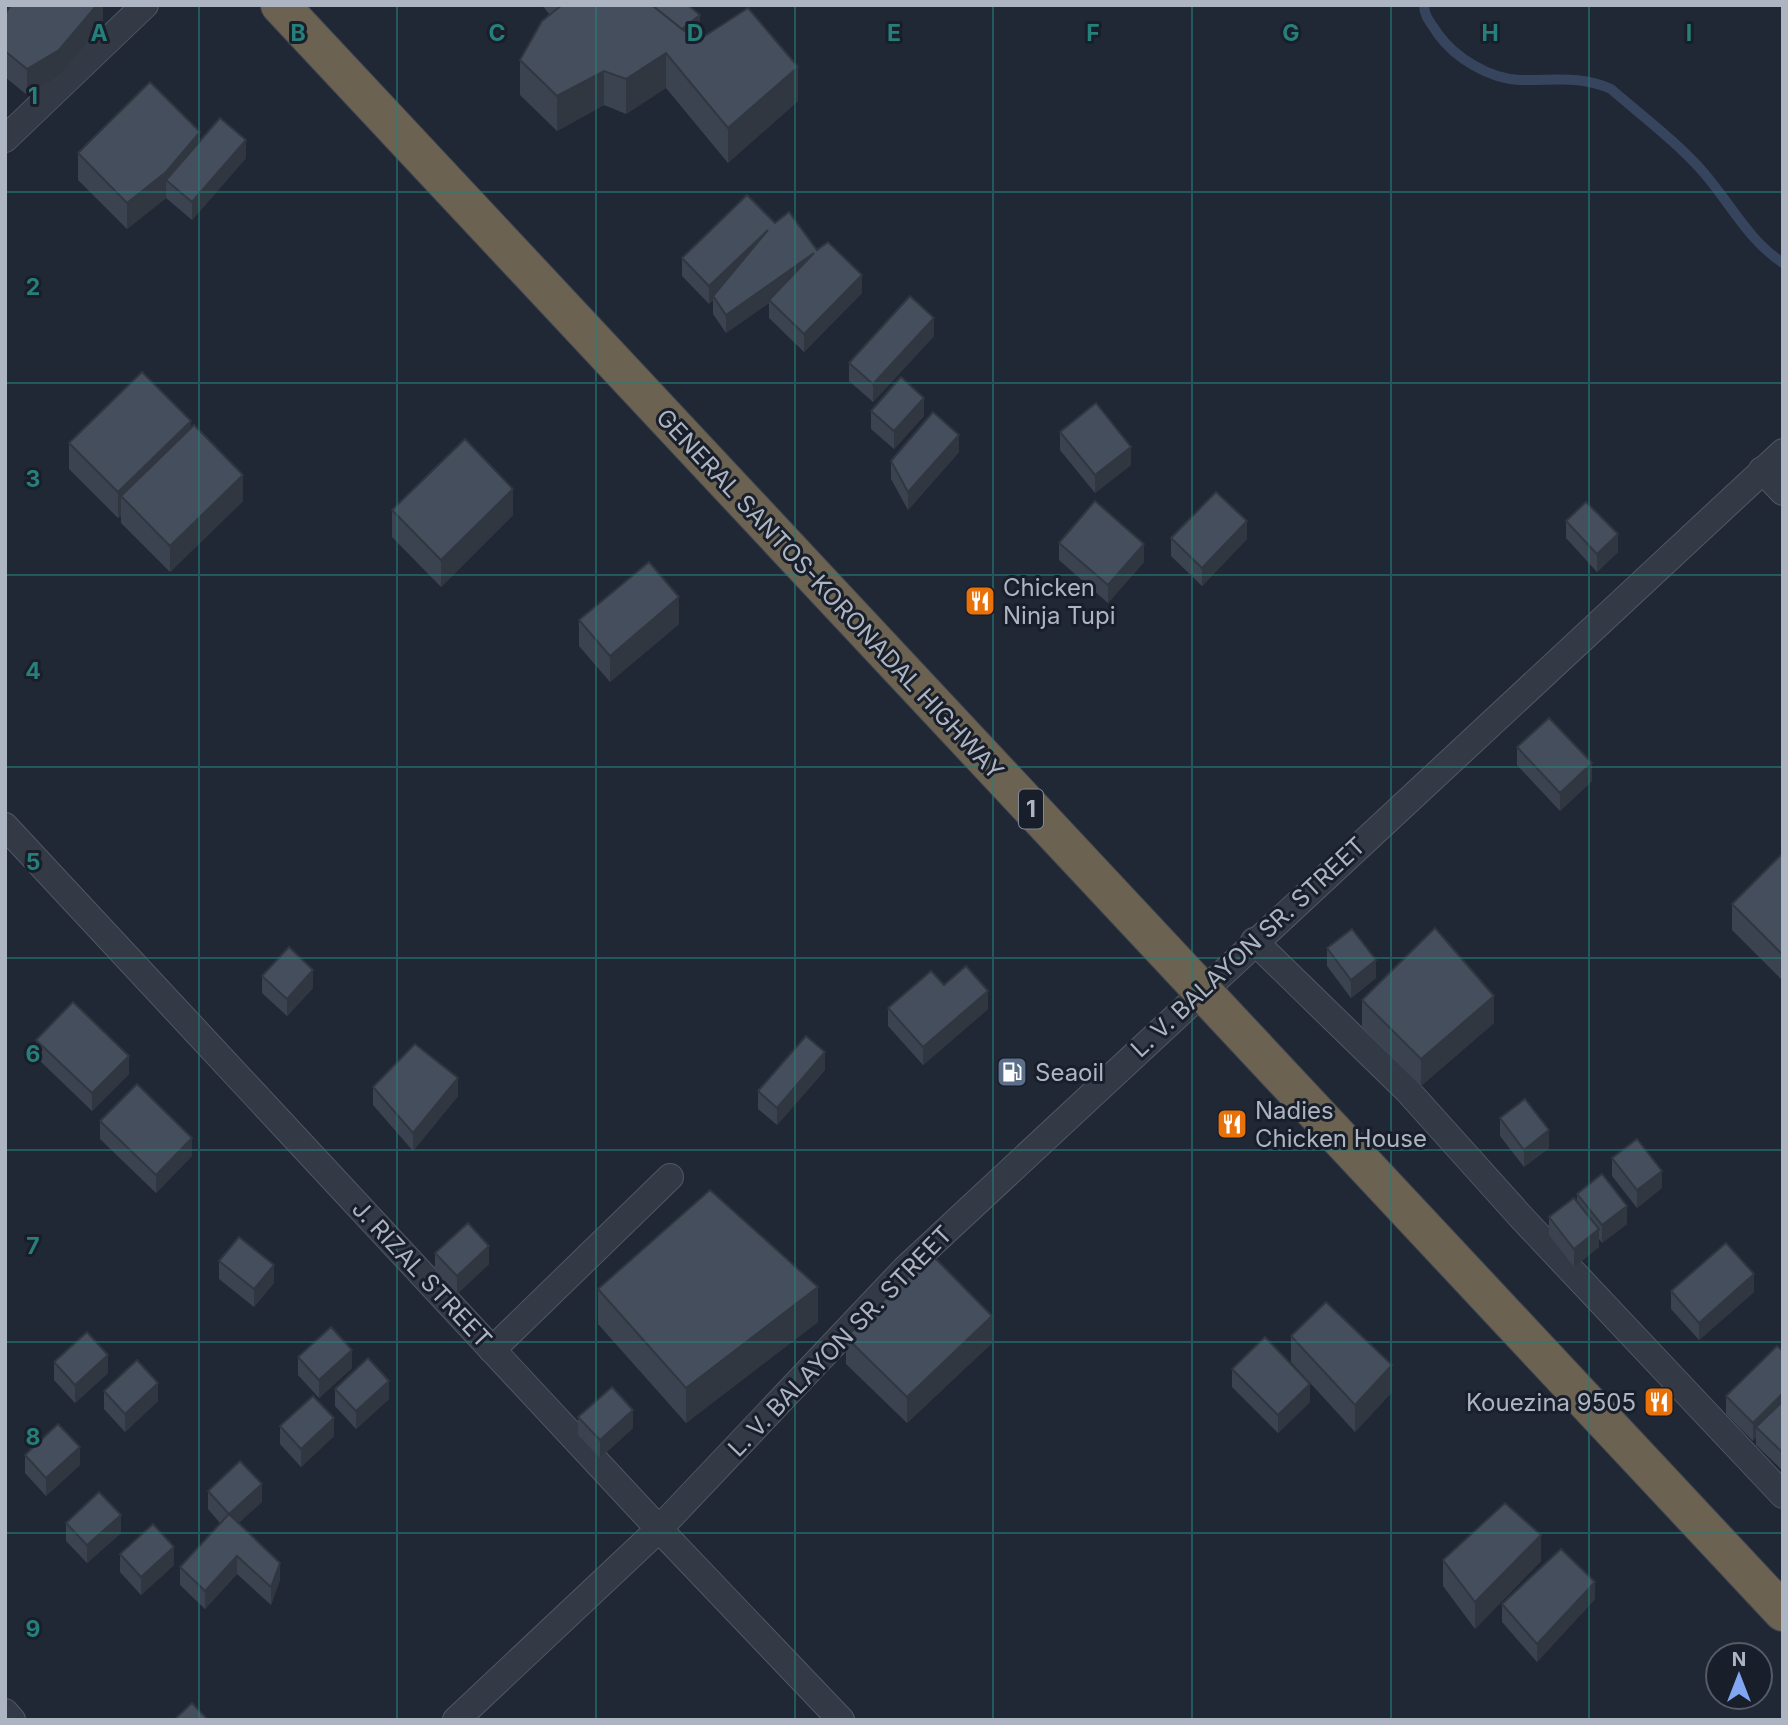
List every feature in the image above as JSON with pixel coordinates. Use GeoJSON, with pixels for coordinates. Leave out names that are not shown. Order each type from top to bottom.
{"type":"FeatureCollection","features":[{"type":"Feature","properties":{"kind":"highway","name":"GENERAL SANTOS-KORONADAL HIGHWAY"},"geometry":{"type":"LineString","coordinates":[[280,5],[1783,1612]]}},
{"type":"Feature","properties":{"kind":"street"},"geometry":{"type":"LineString","coordinates":[[5,139],[145,5]]}},
{"type":"Feature","properties":{"kind":"street","name":"L. V. BALAYON SR. STREET"},"geometry":{"type":"LineString","coordinates":[[456,1720],[659,1529],[905,1269],[1254,941],[1783,452]]}},
{"type":"Feature","properties":{"kind":"street"},"geometry":{"type":"LineString","coordinates":[[1762,470],[1783,492]]}},
{"type":"Feature","properties":{"kind":"street","name":"J. RIZAL STREET"},"geometry":{"type":"LineString","coordinates":[[5,826],[659,1529],[841,1720]]}},
{"type":"Feature","properties":{"kind":"street"},"geometry":{"type":"LineString","coordinates":[[1254,941],[1407,1090],[1521,1217],[1783,1494]]}},
{"type":"Feature","properties":{"kind":"street"},"geometry":{"type":"LineString","coordinates":[[492,1350],[670,1177]]}},
{"type":"Feature","properties":{"kind":"street"},"geometry":{"type":"LineString","coordinates":[[5,1712],[12,1720]]}},
{"type":"Feature","properties":{"kind":"building"},"geometry":{"type":"Polygon","coordinates":[[[11,5],[97,5],[59,50],[27,69],[5,51],[5,14],[11,5]]]}},
{"type":"Feature","properties":{"kind":"building"},"geometry":{"type":"Polygon","coordinates":[[[562,5],[652,5],[697,41],[748,8],[798,67],[728,128],[666,53],[626,79],[604,71],[557,96],[520,60],[542,21],[562,5]]]}},
{"type":"Feature","properties":{"kind":"building"},"geometry":{"type":"Polygon","coordinates":[[[652,5],[688,5],[700,15],[682,29],[652,5]]]}},
{"type":"Feature","properties":{"kind":"building"},"geometry":{"type":"Polygon","coordinates":[[[150,82],[200,132],[166,172],[127,203],[78,153],[150,82]]]}},
{"type":"Feature","properties":{"kind":"building"},"geometry":{"type":"Polygon","coordinates":[[[220,118],[246,140],[192,202],[166,180],[220,118]]]}},
{"type":"Feature","properties":{"kind":"building"},"geometry":{"type":"Polygon","coordinates":[[[747,195],[775,223],[789,212],[817,250],[828,242],[862,275],[804,334],[769,300],[814,253],[726,315],[713,296],[768,230],[709,286],[682,258],[747,195]]]}},
{"type":"Feature","properties":{"kind":"building"},"geometry":{"type":"Polygon","coordinates":[[[910,296],[934,318],[873,384],[849,363],[910,296]]]}},
{"type":"Feature","properties":{"kind":"building"},"geometry":{"type":"Polygon","coordinates":[[[142,372],[191,421],[118,492],[69,443],[142,372]]]}},
{"type":"Feature","properties":{"kind":"building"},"geometry":{"type":"Polygon","coordinates":[[[901,377],[924,398],[894,431],[871,411],[901,377]]]}},
{"type":"Feature","properties":{"kind":"building"},"geometry":{"type":"Polygon","coordinates":[[[1096,403],[1131,447],[1095,475],[1060,432],[1096,403]]]}},
{"type":"Feature","properties":{"kind":"building"},"geometry":{"type":"Polygon","coordinates":[[[933,412],[959,435],[908,492],[891,461],[933,412]]]}},
{"type":"Feature","properties":{"kind":"building"},"geometry":{"type":"Polygon","coordinates":[[[194,425],[243,475],[170,546],[121,496],[194,425]]]}},
{"type":"Feature","properties":{"kind":"building"},"geometry":{"type":"Polygon","coordinates":[[[465,439],[513,489],[441,560],[392,510],[465,439]]]}},
{"type":"Feature","properties":{"kind":"building"},"geometry":{"type":"Polygon","coordinates":[[[1216,492],[1247,521],[1202,568],[1171,538],[1216,492]]]}},
{"type":"Feature","properties":{"kind":"building"},"geometry":{"type":"Polygon","coordinates":[[[1095,501],[1144,544],[1108,585],[1059,543],[1095,501]]]}},
{"type":"Feature","properties":{"kind":"building"},"geometry":{"type":"Polygon","coordinates":[[[1586,502],[1618,534],[1597,554],[1566,521],[1586,502]]]}},
{"type":"Feature","properties":{"kind":"building"},"geometry":{"type":"Polygon","coordinates":[[[649,562],[679,597],[610,656],[579,620],[649,562]]]}},
{"type":"Feature","properties":{"kind":"building"},"geometry":{"type":"Polygon","coordinates":[[[1549,718],[1592,763],[1560,793],[1517,747],[1549,718]]]}},
{"type":"Feature","properties":{"kind":"building"},"geometry":{"type":"Polygon","coordinates":[[[1783,853],[1783,955],[1732,904],[1783,853]]]}},
{"type":"Feature","properties":{"kind":"building"},"geometry":{"type":"Polygon","coordinates":[[[1435,928],[1494,996],[1421,1059],[1362,1000],[1435,928]]]}},
{"type":"Feature","properties":{"kind":"building"},"geometry":{"type":"Polygon","coordinates":[[[1352,929],[1376,960],[1351,980],[1327,948],[1352,929]]]}},
{"type":"Feature","properties":{"kind":"building"},"geometry":{"type":"Polygon","coordinates":[[[289,947],[313,970],[287,999],[262,976],[289,947]]]}},
{"type":"Feature","properties":{"kind":"building"},"geometry":{"type":"Polygon","coordinates":[[[966,966],[988,991],[923,1047],[888,1008],[931,971],[944,985],[966,966]]]}},
{"type":"Feature","properties":{"kind":"building"},"geometry":{"type":"Polygon","coordinates":[[[73,1002],[129,1056],[92,1093],[36,1040],[73,1002]]]}},
{"type":"Feature","properties":{"kind":"building"},"geometry":{"type":"Polygon","coordinates":[[[806,1036],[825,1052],[777,1108],[758,1091],[806,1036]]]}},
{"type":"Feature","properties":{"kind":"building"},"geometry":{"type":"Polygon","coordinates":[[[415,1044],[458,1078],[413,1133],[373,1087],[415,1044]]]}},
{"type":"Feature","properties":{"kind":"building"},"geometry":{"type":"Polygon","coordinates":[[[137,1084],[192,1138],[156,1175],[100,1121],[137,1084]]]}},
{"type":"Feature","properties":{"kind":"building"},"geometry":{"type":"Polygon","coordinates":[[[1525,1099],[1549,1130],[1524,1150],[1500,1118],[1525,1099]]]}},
{"type":"Feature","properties":{"kind":"building"},"geometry":{"type":"Polygon","coordinates":[[[1637,1139],[1662,1171],[1637,1190],[1612,1158],[1637,1139]]]}},
{"type":"Feature","properties":{"kind":"building"},"geometry":{"type":"Polygon","coordinates":[[[1602,1174],[1627,1206],[1602,1225],[1577,1194],[1602,1174]]]}},
{"type":"Feature","properties":{"kind":"building"},"geometry":{"type":"Polygon","coordinates":[[[710,1190],[818,1287],[686,1388],[598,1289],[710,1190]]]}},
{"type":"Feature","properties":{"kind":"building"},"geometry":{"type":"Polygon","coordinates":[[[1574,1198],[1599,1229],[1574,1249],[1549,1217],[1574,1198]]]}},
{"type":"Feature","properties":{"kind":"building"},"geometry":{"type":"Polygon","coordinates":[[[468,1223],[489,1246],[457,1276],[435,1253],[468,1223]]]}},
{"type":"Feature","properties":{"kind":"building"},"geometry":{"type":"Polygon","coordinates":[[[239,1237],[274,1265],[254,1289],[219,1261],[239,1237]]]}},
{"type":"Feature","properties":{"kind":"building"},"geometry":{"type":"Polygon","coordinates":[[[1726,1243],[1754,1274],[1699,1323],[1671,1291],[1726,1243]]]}},
{"type":"Feature","properties":{"kind":"building"},"geometry":{"type":"Polygon","coordinates":[[[931,1254],[992,1316],[907,1397],[846,1337],[931,1254]]]}},
{"type":"Feature","properties":{"kind":"building"},"geometry":{"type":"Polygon","coordinates":[[[1326,1302],[1392,1365],[1355,1405],[1291,1336],[1326,1302]]]}},
{"type":"Feature","properties":{"kind":"building"},"geometry":{"type":"Polygon","coordinates":[[[331,1327],[352,1350],[319,1380],[298,1357],[331,1327]]]}},
{"type":"Feature","properties":{"kind":"building"},"geometry":{"type":"Polygon","coordinates":[[[87,1332],[108,1355],[75,1385],[54,1362],[87,1332]]]}},
{"type":"Feature","properties":{"kind":"building"},"geometry":{"type":"Polygon","coordinates":[[[1265,1337],[1310,1384],[1278,1415],[1232,1369],[1265,1337]]]}},
{"type":"Feature","properties":{"kind":"building"},"geometry":{"type":"Polygon","coordinates":[[[1777,1346],[1783,1351],[1783,1393],[1753,1423],[1726,1396],[1777,1346]]]}},
{"type":"Feature","properties":{"kind":"building"},"geometry":{"type":"Polygon","coordinates":[[[368,1358],[389,1381],[356,1411],[335,1389],[368,1358]]]}},
{"type":"Feature","properties":{"kind":"building"},"geometry":{"type":"Polygon","coordinates":[[[137,1360],[158,1383],[125,1414],[104,1391],[137,1360]]]}},
{"type":"Feature","properties":{"kind":"building"},"geometry":{"type":"Polygon","coordinates":[[[612,1387],[633,1410],[600,1440],[578,1417],[612,1387]]]}},
{"type":"Feature","properties":{"kind":"building"},"geometry":{"type":"Polygon","coordinates":[[[313,1396],[334,1418],[301,1449],[280,1426],[313,1396]]]}},
{"type":"Feature","properties":{"kind":"building"},"geometry":{"type":"Polygon","coordinates":[[[1783,1401],[1783,1453],[1756,1427],[1783,1401]]]}},
{"type":"Feature","properties":{"kind":"building"},"geometry":{"type":"Polygon","coordinates":[[[58,1424],[80,1447],[46,1478],[25,1455],[58,1424]]]}},
{"type":"Feature","properties":{"kind":"building"},"geometry":{"type":"Polygon","coordinates":[[[240,1461],[262,1484],[229,1514],[208,1491],[240,1461]]]}},
{"type":"Feature","properties":{"kind":"building"},"geometry":{"type":"Polygon","coordinates":[[[99,1492],[121,1515],[87,1545],[66,1523],[99,1492]]]}},
{"type":"Feature","properties":{"kind":"building"},"geometry":{"type":"Polygon","coordinates":[[[1505,1503],[1541,1535],[1475,1602],[1443,1560],[1505,1503]]]}},
{"type":"Feature","properties":{"kind":"building"},"geometry":{"type":"Polygon","coordinates":[[[229,1514],[280,1563],[271,1587],[237,1556],[205,1591],[180,1567],[229,1514]]]}},
{"type":"Feature","properties":{"kind":"building"},"geometry":{"type":"Polygon","coordinates":[[[153,1524],[174,1547],[141,1577],[120,1554],[153,1524]]]}},
{"type":"Feature","properties":{"kind":"building"},"geometry":{"type":"Polygon","coordinates":[[[1561,1549],[1595,1582],[1537,1644],[1502,1604],[1561,1549]]]}},
{"type":"Feature","properties":{"kind":"building"},"geometry":{"type":"Polygon","coordinates":[[[192,1703],[208,1720],[174,1720],[192,1703]]]}},
{"type":"Feature","properties":{"kind":"waterway"},"geometry":{"type":"LineString","coordinates":[[1424,5],[1425,13],[1445,43],[1464,59],[1485,71],[1509,79],[1577,80],[1611,89],[1694,162],[1750,233],[1783,263]]}},
{"type":"Feature","properties":{"kind":"place","name":"Chicken Ninja Tupi"},"geometry":{"type":"Point","coordinates":[980,601]}},
{"type":"Feature","properties":{"kind":"place","name":"Seaoil"},"geometry":{"type":"Point","coordinates":[1012,1072]}},
{"type":"Feature","properties":{"kind":"place","name":"Nadies Chicken House"},"geometry":{"type":"Point","coordinates":[1232,1124]}},
{"type":"Feature","properties":{"kind":"place","name":"Kouezina 9505"},"geometry":{"type":"Point","coordinates":[1659,1402]}}]}
